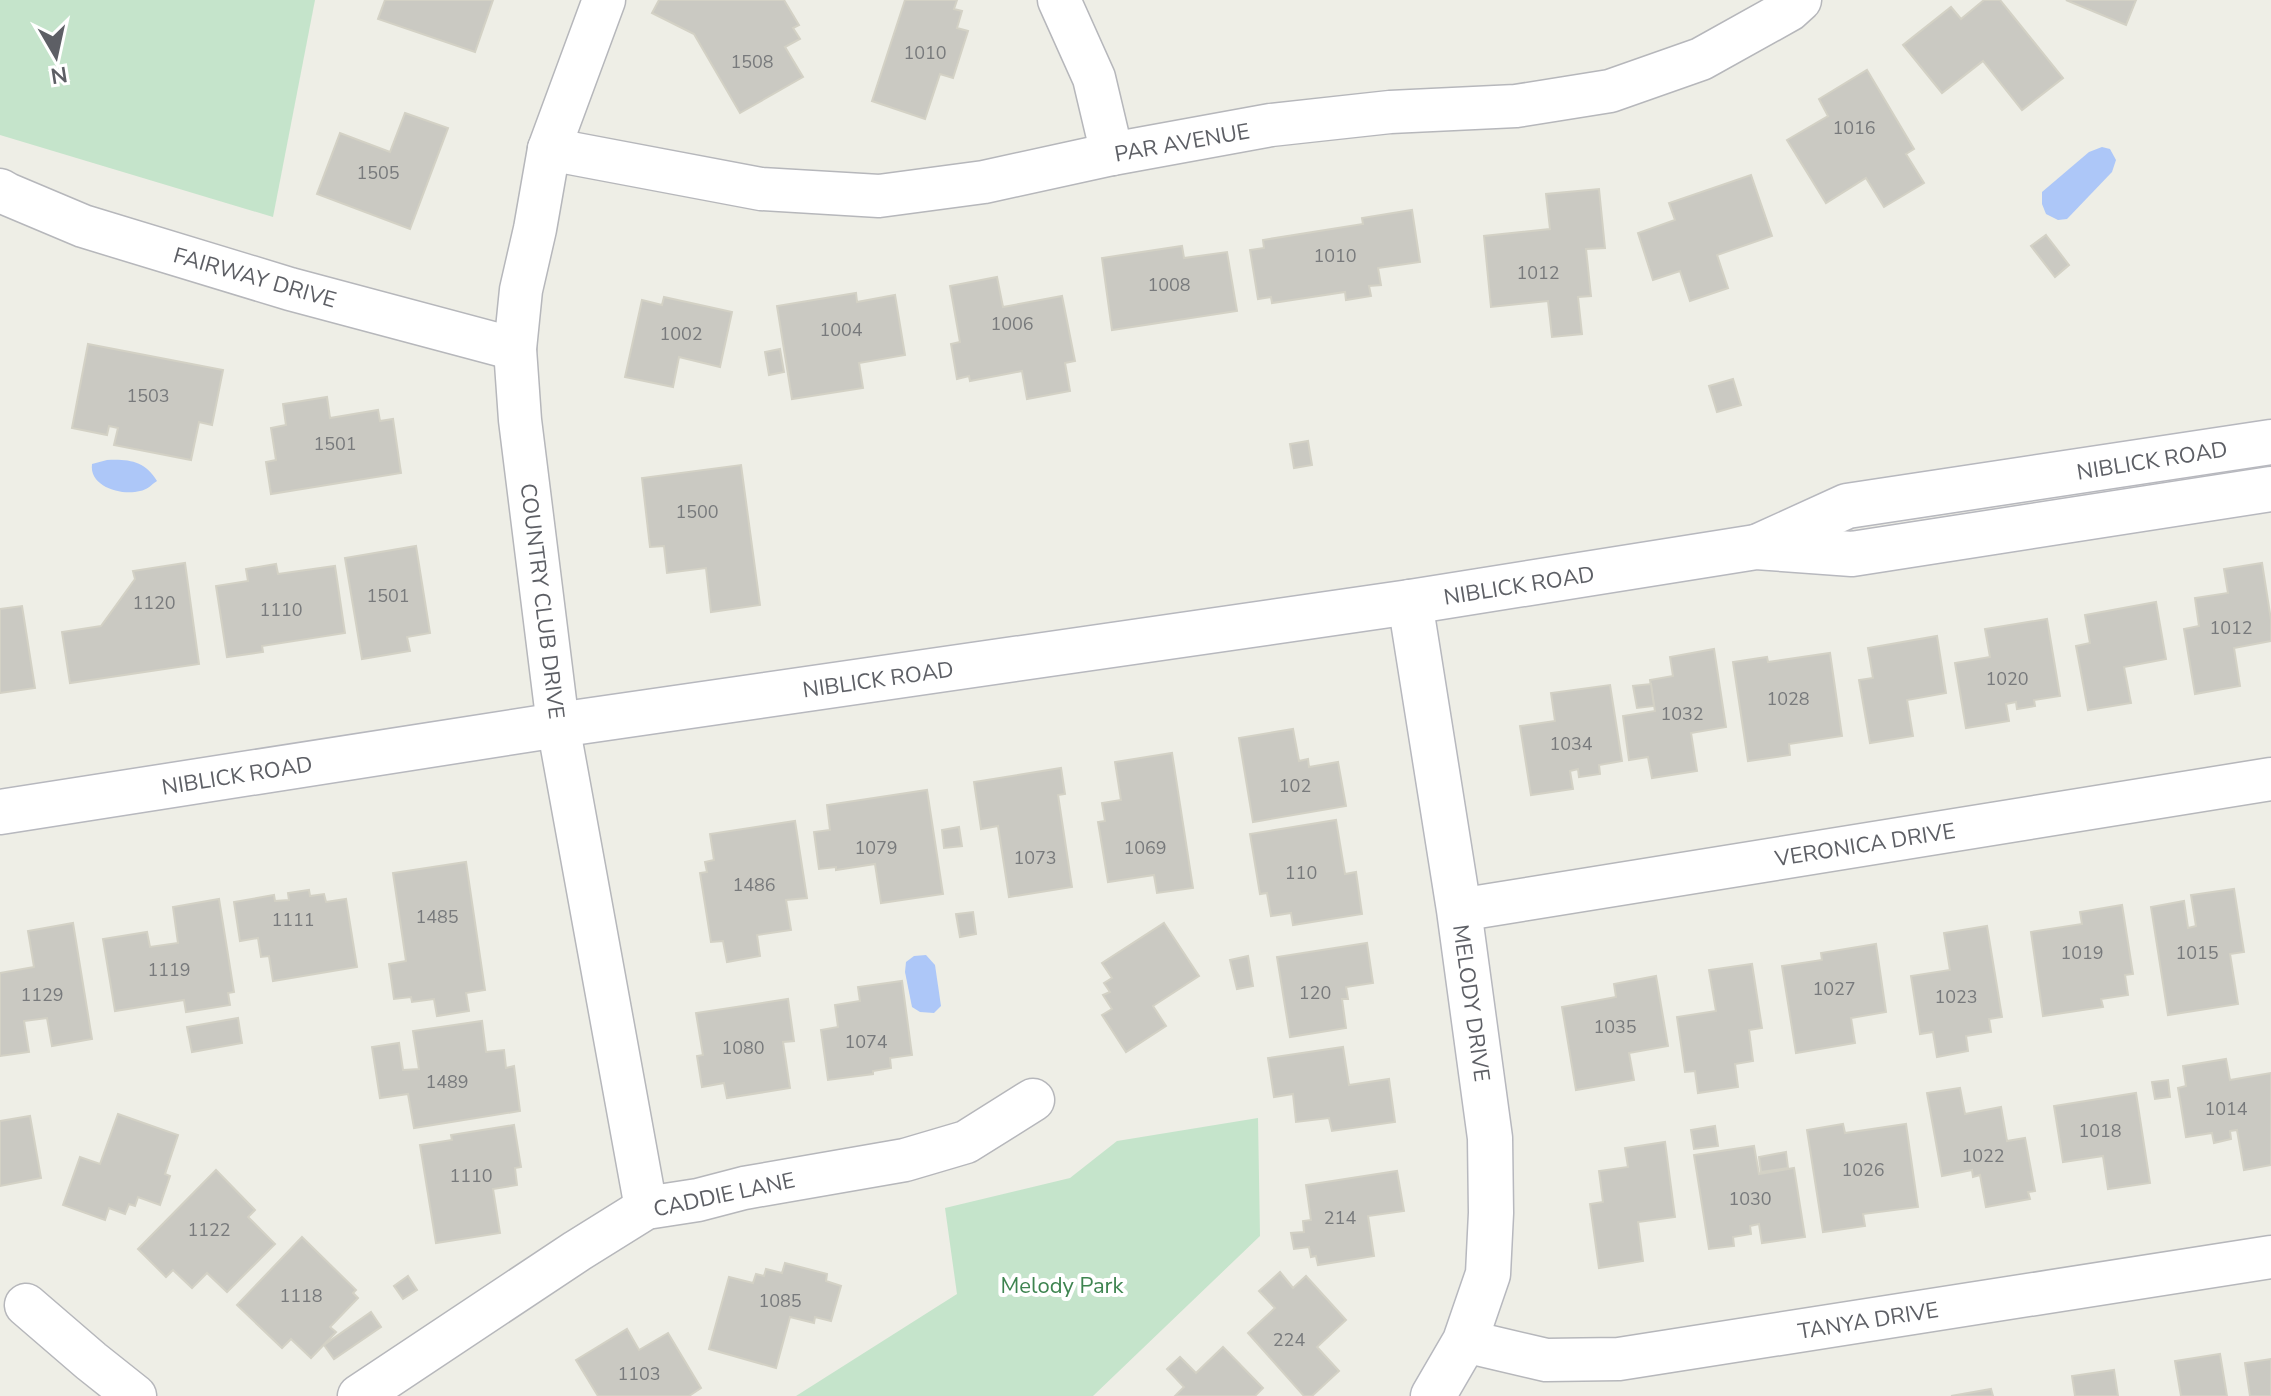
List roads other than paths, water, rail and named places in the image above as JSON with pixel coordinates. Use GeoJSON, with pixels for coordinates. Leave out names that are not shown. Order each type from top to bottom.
{"type":"FeatureCollection","features":[{"type":"Feature","properties":{"kind":"main road","name":"NIBLICK ROAD"},"geometry":{"type":"LineString","coordinates":[[1756,547],[1847,506],[2271,442]]}},
{"type":"Feature","properties":{"kind":"main road","name":"NIBLICK ROAD"},"geometry":{"type":"LineString","coordinates":[[0,812],[558,725],[1410,602],[1756,547],[1852,554],[2271,489]]}},
{"type":"Feature","properties":{"kind":"main road","name":"MELODY DRIVE"},"geometry":{"type":"LineString","coordinates":[[1410,602],[1459,910],[1490,1138],[1488,1274],[1465,1341],[1433,1396]]}},
{"type":"Feature","properties":{"kind":"street","name":"COUNTRY CLUB DRIVE"},"geometry":{"type":"LineString","coordinates":[[604,0],[549,149],[521,290],[515,349],[520,420],[558,725],[646,1208]]}},
{"type":"Feature","properties":{"kind":"street"},"geometry":{"type":"LineString","coordinates":[[1059,0],[1094,78],[1112,154]]}},
{"type":"Feature","properties":{"kind":"street","name":"PAR AVENUE"},"geometry":{"type":"LineString","coordinates":[[549,149],[761,189],[879,196],[984,182],[1112,154],[1271,125],[1390,112],[1516,106],[1610,91],[1701,59],[1789,10],[1800,0]]}},
{"type":"Feature","properties":{"kind":"street","name":"FAIRWAY DRIVE"},"geometry":{"type":"LineString","coordinates":[[0,190],[83,226],[290,289],[515,349]]}},
{"type":"Feature","properties":{"kind":"street","name":"VERONICA DRIVE"},"geometry":{"type":"LineString","coordinates":[[1459,910],[2271,779]]}},
{"type":"Feature","properties":{"kind":"street","name":"CADDIE LANE"},"geometry":{"type":"LineString","coordinates":[[359,1396],[646,1208],[905,1160],[966,1142],[1033,1100]]}},
{"type":"Feature","properties":{"kind":"street","name":"TANYA DRIVE"},"geometry":{"type":"LineString","coordinates":[[1465,1341],[1546,1360],[1619,1359],[2271,1257]]}},
{"type":"Feature","properties":{"kind":"street"},"geometry":{"type":"LineString","coordinates":[[26,1305],[135,1396]]}},
{"type":"Feature","properties":{"kind":"water"},"geometry":{"type":"Polygon","coordinates":[[[2102,147],[2110,149],[2116,160],[2112,172],[2067,219],[2058,220],[2046,214],[2042,192],[2089,152],[2102,147]]]}},
{"type":"Feature","properties":{"kind":"water"},"geometry":{"type":"Polygon","coordinates":[[[107,460],[142,465],[157,481],[145,490],[133,492],[108,488],[92,472],[92,464],[107,460]]]}},
{"type":"Feature","properties":{"kind":"water"},"geometry":{"type":"Polygon","coordinates":[[[926,955],[935,965],[941,1006],[934,1013],[920,1012],[912,1007],[905,972],[906,962],[914,956],[926,955]]]}},
{"type":"Feature","properties":{"kind":"park label","name":"Melody Park"},"geometry":{"type":"Point","coordinates":[1062,1285]}}]}
